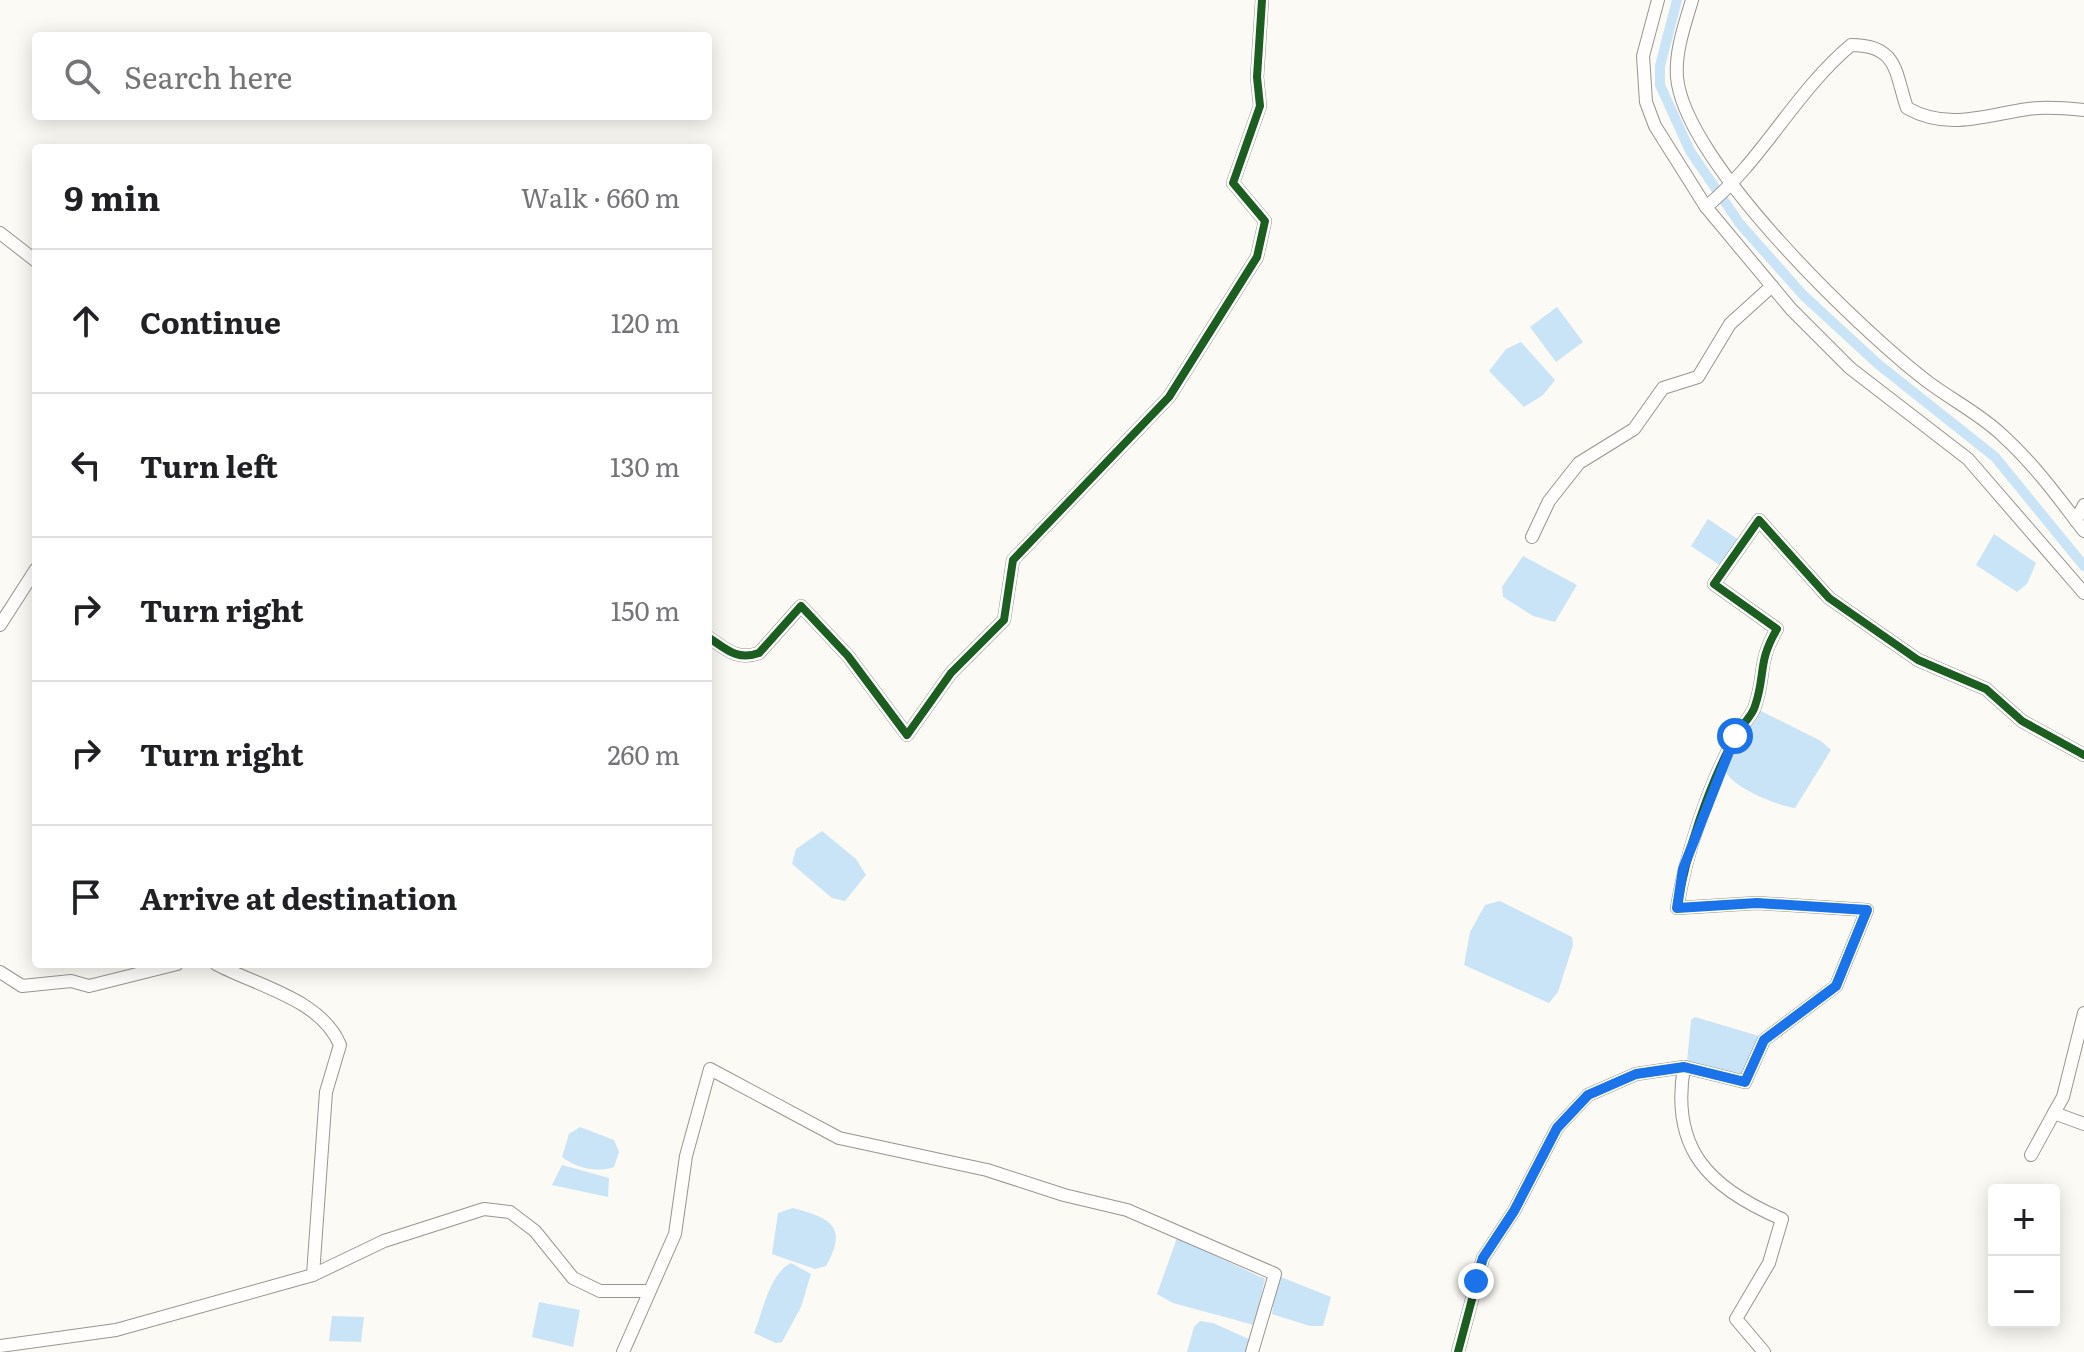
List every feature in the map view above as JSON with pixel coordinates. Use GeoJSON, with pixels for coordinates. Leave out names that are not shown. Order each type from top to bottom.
{"type":"FeatureCollection","features":[{"type":"Feature","properties":{"kind":"street"},"geometry":{"type":"LineString","coordinates":[[712,640],[738,657],[759,653],[801,606],[848,656],[907,735],[951,673],[1004,620],[1013,560],[1169,397],[1257,257],[1265,221],[1233,183],[1260,106],[1257,77],[1262,0]]}},
{"type":"Feature","properties":{"kind":"street"},"geometry":{"type":"LineString","coordinates":[[1658,0],[1643,56],[1646,102],[1655,126],[1706,207],[1772,286],[1850,368],[1968,459],[2084,593]]}},
{"type":"Feature","properties":{"kind":"street"},"geometry":{"type":"LineString","coordinates":[[1692,0],[1680,45],[1677,78],[1689,113],[1733,185],[1858,322],[1927,381],[1999,432],[2035,466],[2080,526]]}},
{"type":"Feature","properties":{"kind":"street"},"geometry":{"type":"LineString","coordinates":[[1706,207],[1733,185],[1785,116],[1851,45],[1880,51],[1893,61],[1907,108],[1925,118],[1948,122],[2031,108],[2084,110]]}},
{"type":"Feature","properties":{"kind":"street"},"geometry":{"type":"LineString","coordinates":[[0,233],[32,258]]}},
{"type":"Feature","properties":{"kind":"street"},"geometry":{"type":"LineString","coordinates":[[1532,537],[1565,477],[1579,463],[1634,429],[1663,388],[1698,377],[1730,324],[1772,286]]}},
{"type":"Feature","properties":{"kind":"street"},"geometry":{"type":"LineString","coordinates":[[2080,526],[2084,505]]}},
{"type":"Feature","properties":{"kind":"street"},"geometry":{"type":"LineString","coordinates":[[1458,1352],[1483,1258],[1514,1211],[1557,1128],[1588,1095],[1636,1074],[1684,1067],[1745,1082],[1764,1040],[1836,986],[1867,910],[1757,903],[1677,908],[1683,869],[1735,736],[1755,707],[1763,653],[1777,629],[1714,584],[1759,520],[1829,598],[1918,660],[1986,689],[2022,721],[2084,755]]}},
{"type":"Feature","properties":{"kind":"street"},"geometry":{"type":"LineString","coordinates":[[0,625],[32,575]]}},
{"type":"Feature","properties":{"kind":"street"},"geometry":{"type":"LineString","coordinates":[[0,972],[22,986],[71,981],[89,986],[161,968]]}},
{"type":"Feature","properties":{"kind":"street"},"geometry":{"type":"LineString","coordinates":[[225,968],[293,1000],[329,1025],[340,1045],[326,1092],[313,1275]]}},
{"type":"Feature","properties":{"kind":"street"},"geometry":{"type":"LineString","coordinates":[[2031,1155],[2063,1097],[2084,1013]]}},
{"type":"Feature","properties":{"kind":"street"},"geometry":{"type":"LineString","coordinates":[[1684,1067],[1678,1101],[1682,1127],[1690,1146],[1723,1187],[1749,1205],[1782,1219],[1769,1263],[1736,1319],[1764,1352]]}},
{"type":"Feature","properties":{"kind":"street"},"geometry":{"type":"LineString","coordinates":[[623,1352],[675,1234],[686,1156],[710,1069],[839,1138],[987,1170],[1064,1195],[1127,1210],[1275,1274],[1252,1352]]}},
{"type":"Feature","properties":{"kind":"street"},"geometry":{"type":"LineString","coordinates":[[2054,1113],[2084,1124]]}},
{"type":"Feature","properties":{"kind":"street"},"geometry":{"type":"LineString","coordinates":[[0,1346],[116,1330],[313,1275],[384,1241],[484,1209],[510,1212],[535,1231],[573,1278],[600,1291],[649,1291]]}},
{"type":"Feature","properties":{"kind":"water"},"geometry":{"type":"Polygon","coordinates":[[[1557,307],[1583,342],[1556,362],[1530,327],[1557,307]]]}},
{"type":"Feature","properties":{"kind":"water"},"geometry":{"type":"Polygon","coordinates":[[[1521,342],[1555,380],[1543,395],[1524,407],[1489,371],[1506,349],[1521,342]]]}},
{"type":"Feature","properties":{"kind":"water"},"geometry":{"type":"Polygon","coordinates":[[[1708,519],[1739,540],[1721,566],[1691,546],[1708,519]]]}},
{"type":"Feature","properties":{"kind":"water"},"geometry":{"type":"Polygon","coordinates":[[[1994,534],[2036,563],[2027,584],[2017,592],[1976,565],[1994,534]]]}},
{"type":"Feature","properties":{"kind":"water"},"geometry":{"type":"Polygon","coordinates":[[[1523,556],[1577,585],[1555,622],[1533,616],[1503,597],[1502,587],[1523,556]]]}},
{"type":"Feature","properties":{"kind":"water"},"geometry":{"type":"Polygon","coordinates":[[[1761,711],[1821,741],[1831,750],[1795,808],[1777,804],[1747,790],[1726,772],[1736,743],[1761,711]]]}},
{"type":"Feature","properties":{"kind":"water"},"geometry":{"type":"Polygon","coordinates":[[[822,831],[856,859],[866,875],[845,901],[832,898],[792,864],[796,849],[822,831]]]}},
{"type":"Feature","properties":{"kind":"water"},"geometry":{"type":"Polygon","coordinates":[[[1500,901],[1572,937],[1573,945],[1558,992],[1549,1003],[1464,965],[1470,932],[1485,905],[1500,901]]]}},
{"type":"Feature","properties":{"kind":"water"},"geometry":{"type":"Polygon","coordinates":[[[1695,1017],[1759,1036],[1745,1079],[1687,1062],[1691,1020],[1695,1017]]]}},
{"type":"Feature","properties":{"kind":"water"},"geometry":{"type":"Polygon","coordinates":[[[580,1127],[614,1140],[619,1152],[614,1167],[601,1170],[587,1168],[562,1157],[569,1134],[580,1127]]]}},
{"type":"Feature","properties":{"kind":"water"},"geometry":{"type":"Polygon","coordinates":[[[562,1165],[609,1178],[608,1197],[552,1185],[562,1165]]]}},
{"type":"Feature","properties":{"kind":"water"},"geometry":{"type":"Polygon","coordinates":[[[793,1208],[832,1225],[836,1241],[826,1266],[815,1269],[772,1254],[778,1213],[793,1208]]]}},
{"type":"Feature","properties":{"kind":"water"},"geometry":{"type":"Polygon","coordinates":[[[1177,1238],[1265,1279],[1254,1325],[1173,1303],[1157,1294],[1177,1238]]]}},
{"type":"Feature","properties":{"kind":"water"},"geometry":{"type":"Polygon","coordinates":[[[791,1263],[811,1274],[801,1307],[782,1342],[776,1343],[754,1333],[772,1284],[783,1268],[791,1263]]]}},
{"type":"Feature","properties":{"kind":"water"},"geometry":{"type":"Polygon","coordinates":[[[1281,1277],[1331,1297],[1323,1326],[1310,1326],[1272,1314],[1276,1284],[1281,1277]]]}},
{"type":"Feature","properties":{"kind":"water"},"geometry":{"type":"Polygon","coordinates":[[[539,1302],[580,1310],[573,1347],[532,1337],[539,1302]]]}},
{"type":"Feature","properties":{"kind":"water"},"geometry":{"type":"Polygon","coordinates":[[[332,1316],[364,1317],[361,1342],[329,1341],[332,1316]]]}},
{"type":"Feature","properties":{"kind":"water"},"geometry":{"type":"Polygon","coordinates":[[[1200,1321],[1213,1323],[1251,1340],[1249,1352],[1187,1352],[1194,1327],[1200,1321]]]}},
{"type":"Feature","properties":{"kind":"waterway"},"geometry":{"type":"LineString","coordinates":[[1677,0],[1660,66],[1660,85],[1690,151],[1740,224],[1803,295],[1878,364],[1995,457],[2084,566]]}},
{"type":"Feature","properties":{"kind":"cycle path"},"geometry":{"type":"LineString","coordinates":[[712,640],[738,655],[759,653],[801,606],[848,656],[907,735],[951,673],[1004,620],[1013,560],[1169,397],[1257,257],[1265,221],[1233,183],[1260,106],[1257,77],[1262,0]]}},
{"type":"Feature","properties":{"kind":"cycle path"},"geometry":{"type":"LineString","coordinates":[[1458,1352],[1483,1258],[1514,1211],[1557,1128],[1588,1095],[1636,1074],[1684,1067],[1745,1082],[1764,1040],[1836,986],[1867,910],[1757,903],[1677,908],[1699,821],[1725,756],[1753,710],[1764,660],[1777,629],[1714,584],[1759,520],[1829,598],[1918,660],[1986,689],[2022,721],[2084,755]]}},
{"type":"Feature","properties":{"kind":"route"},"geometry":{"type":"LineString","coordinates":[[1476,1281],[1483,1258],[1514,1211],[1557,1128],[1588,1095],[1636,1074],[1684,1067],[1745,1082],[1764,1040],[1836,986],[1867,910],[1757,903],[1677,908],[1683,869],[1735,736]]}}]}
